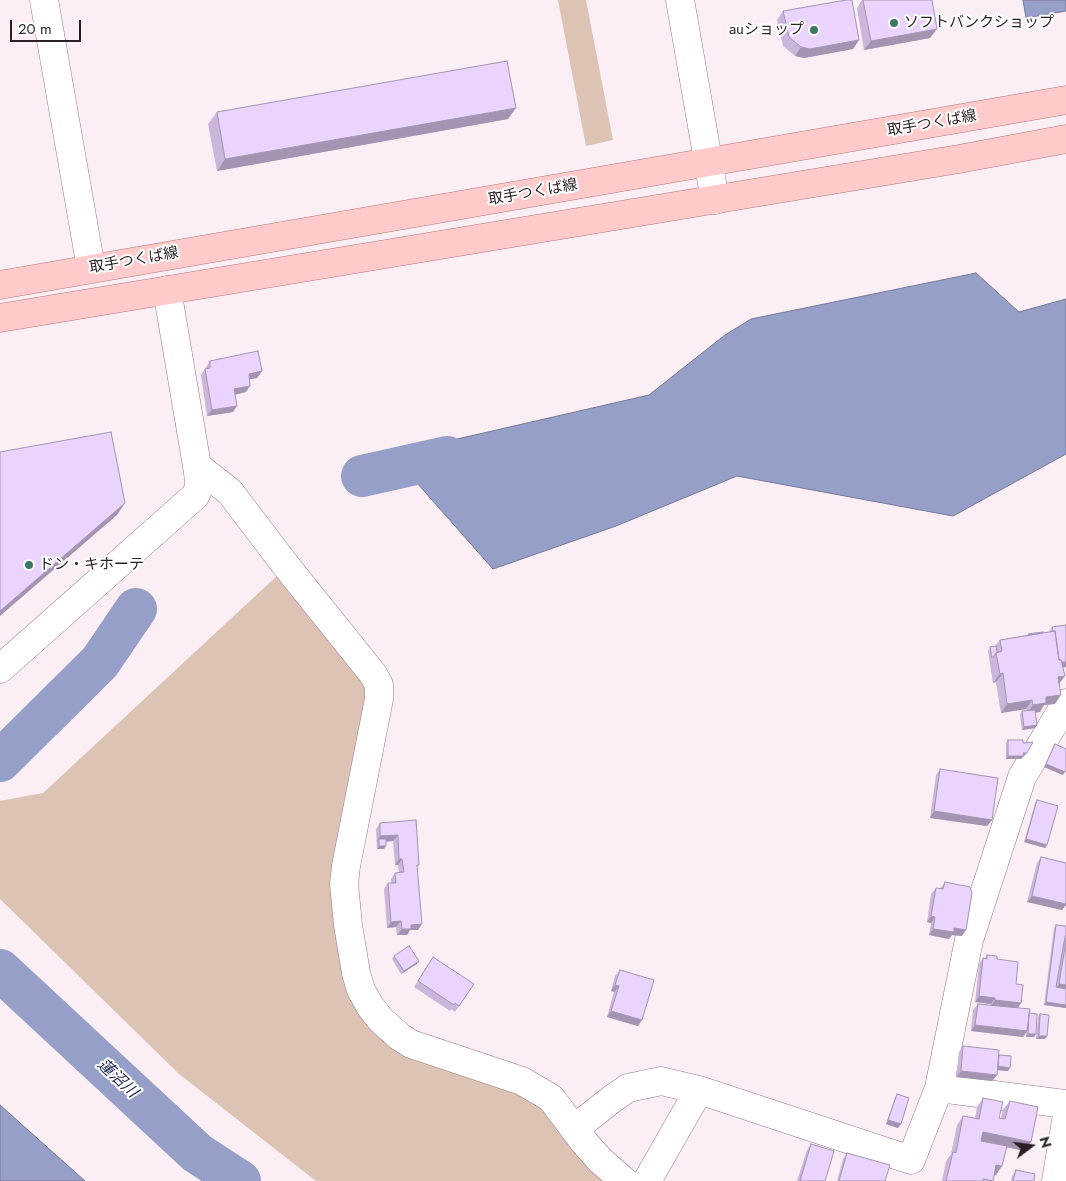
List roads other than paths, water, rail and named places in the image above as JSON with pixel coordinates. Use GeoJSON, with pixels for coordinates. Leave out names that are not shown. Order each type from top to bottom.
{"type":"FeatureCollection","features":[{"type":"Feature","properties":{"kind":"main road","name":"取手つくば線"},"geometry":{"type":"LineString","coordinates":[[0,285],[1066,100]]}},
{"type":"Feature","properties":{"kind":"main road"},"geometry":{"type":"LineString","coordinates":[[0,318],[715,200],[1066,139]]}},
{"type":"Feature","properties":{"kind":"street"},"geometry":{"type":"LineString","coordinates":[[44,0],[91,268]]}},
{"type":"Feature","properties":{"kind":"street"},"geometry":{"type":"LineString","coordinates":[[680,0],[715,200]]}},
{"type":"Feature","properties":{"kind":"street"},"geometry":{"type":"LineString","coordinates":[[0,669],[192,501],[199,488],[198,466],[167,290]]}},
{"type":"Feature","properties":{"kind":"street"},"geometry":{"type":"LineString","coordinates":[[198,466],[230,492],[287,567],[373,674],[379,685],[380,699],[344,884],[356,974],[361,990],[370,1006],[381,1020],[400,1037],[412,1044],[522,1080],[551,1098],[600,1160],[624,1181]]}},
{"type":"Feature","properties":{"kind":"street"},"geometry":{"type":"LineString","coordinates":[[574,1129],[628,1088],[661,1081],[699,1090],[909,1170],[939,1088],[969,940],[1022,777],[1057,735],[1066,703]]}},
{"type":"Feature","properties":{"kind":"street"},"geometry":{"type":"LineString","coordinates":[[939,1088],[1066,1104]]}},
{"type":"Feature","properties":{"kind":"street"},"geometry":{"type":"LineString","coordinates":[[647,1181],[699,1090]]}},
{"type":"Feature","properties":{"kind":"street"},"geometry":{"type":"LineString","coordinates":[[1056,1181],[1066,1121]]}},
{"type":"Feature","properties":{"kind":"water"},"geometry":{"type":"Polygon","coordinates":[[[1023,0],[1066,0],[1066,11],[1026,18],[1023,0]]]}},
{"type":"Feature","properties":{"kind":"water"},"geometry":{"type":"Polygon","coordinates":[[[976,273],[1019,312],[1066,299],[1066,454],[953,516],[737,476],[616,526],[493,569],[417,483],[370,459],[649,395],[725,335],[751,319],[976,273]]]}},
{"type":"Feature","properties":{"kind":"water"},"geometry":{"type":"Polygon","coordinates":[[[0,1105],[85,1181],[0,1181],[0,1105]]]}},
{"type":"Feature","properties":{"kind":"waterway"},"geometry":{"type":"LineString","coordinates":[[362,476],[447,457]]}},
{"type":"Feature","properties":{"kind":"waterway"},"geometry":{"type":"LineString","coordinates":[[0,761],[100,662],[136,609]]}},
{"type":"Feature","properties":{"kind":"waterway","name":"蓮沼川"},"geometry":{"type":"LineString","coordinates":[[0,970],[197,1153],[240,1181]]}},
{"type":"Feature","properties":{"kind":"place","name":"ソフトバンクショップ"},"geometry":{"type":"Point","coordinates":[894,23]}},
{"type":"Feature","properties":{"kind":"place","name":"auショップ"},"geometry":{"type":"Point","coordinates":[814,30]}},
{"type":"Feature","properties":{"kind":"place","name":"ドン・キホーテ"},"geometry":{"type":"Point","coordinates":[29,565]}}]}
